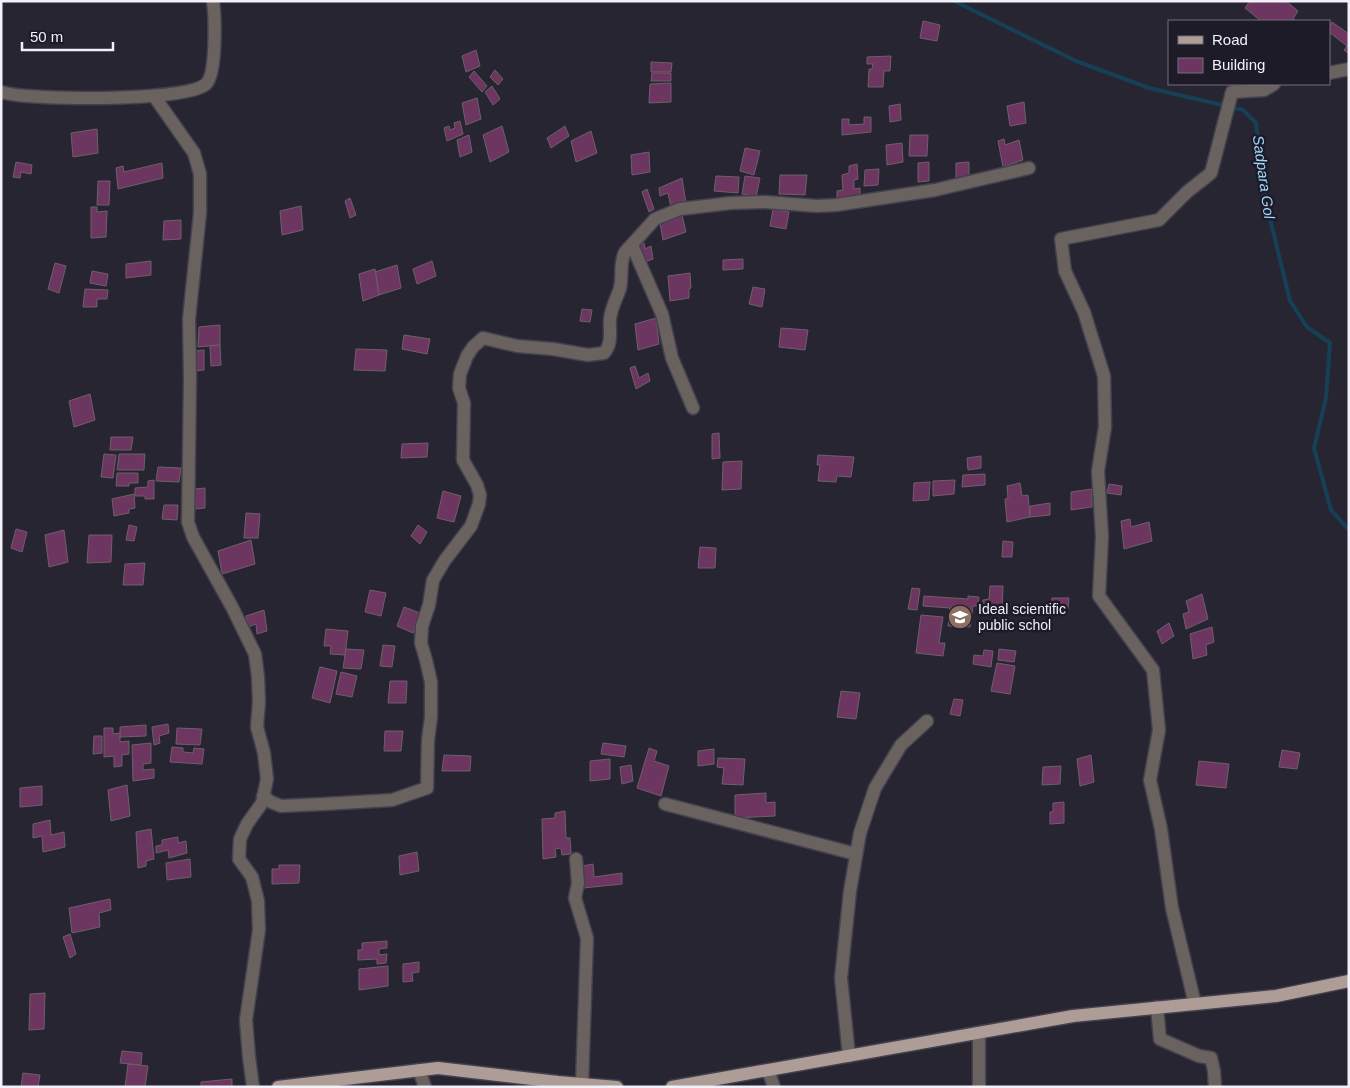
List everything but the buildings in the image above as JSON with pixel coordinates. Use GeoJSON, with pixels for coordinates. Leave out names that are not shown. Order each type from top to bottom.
{"type":"FeatureCollection","features":[{"type":"Feature","properties":{"kind":"main road"},"geometry":{"type":"LineString","coordinates":[[672,1087],[1073,1016],[1276,996],[1349,981]]}},
{"type":"Feature","properties":{"kind":"main road"},"geometry":{"type":"LineString","coordinates":[[278,1087],[438,1068],[616,1087]]}},
{"type":"Feature","properties":{"kind":"street"},"geometry":{"type":"LineString","coordinates":[[1,92],[28,96],[154,96],[170,95],[205,85],[209,80],[212,70],[215,11],[213,1]]}},
{"type":"Feature","properties":{"kind":"street"},"geometry":{"type":"LineString","coordinates":[[1330,73],[1349,70]]}},
{"type":"Feature","properties":{"kind":"street"},"geometry":{"type":"LineString","coordinates":[[1195,1004],[1172,908],[1161,829],[1150,780],[1159,730],[1154,670],[1098,596],[1102,537],[1098,471],[1105,427],[1104,376],[1084,312],[1065,271],[1061,239],[1159,220],[1187,192],[1211,173],[1232,92],[1264,90],[1272,85]]}},
{"type":"Feature","properties":{"kind":"street"},"geometry":{"type":"LineString","coordinates":[[154,96],[194,153],[200,174],[200,213],[189,319],[188,522],[193,537],[232,607],[255,654],[259,702],[257,727],[264,753],[266,779],[262,803],[247,824],[240,839],[239,859],[252,877],[258,901],[260,930],[246,1020],[253,1087]]}},
{"type":"Feature","properties":{"kind":"street"},"geometry":{"type":"LineString","coordinates":[[263,796],[280,806],[324,804],[392,800],[427,788],[431,682],[421,643],[422,626],[429,605],[433,580],[445,560],[471,526],[479,504],[480,495],[477,485],[463,460],[464,403],[459,388],[460,374],[467,356],[483,338],[517,346],[553,348],[588,355],[604,353],[609,344],[610,319],[620,286],[623,257],[655,219],[680,209],[739,202],[775,202],[817,206],[836,205],[935,190],[1029,168]]}},
{"type":"Feature","properties":{"kind":"street"},"geometry":{"type":"LineString","coordinates":[[632,245],[662,314],[672,358],[693,408]]}},
{"type":"Feature","properties":{"kind":"street"},"geometry":{"type":"LineString","coordinates":[[849,1056],[842,978],[850,891],[860,833],[875,788],[901,745],[927,721]]}},
{"type":"Feature","properties":{"kind":"street"},"geometry":{"type":"LineString","coordinates":[[665,804],[856,854]]}},
{"type":"Feature","properties":{"kind":"street"},"geometry":{"type":"LineString","coordinates":[[576,859],[578,883],[576,898],[587,938],[582,1084]]}},
{"type":"Feature","properties":{"kind":"street"},"geometry":{"type":"LineString","coordinates":[[1157,1007],[1160,1039],[1199,1056],[1211,1058],[1215,1087]]}},
{"type":"Feature","properties":{"kind":"street"},"geometry":{"type":"LineString","coordinates":[[979,1033],[980,1087]]}},
{"type":"Feature","properties":{"kind":"street"},"geometry":{"type":"LineString","coordinates":[[419,1070],[425,1087]]}},
{"type":"Feature","properties":{"kind":"street"},"geometry":{"type":"LineString","coordinates":[[768,1070],[774,1087]]}},
{"type":"Feature","properties":{"kind":"waterway","name":"Sadpara Gol"},"geometry":{"type":"LineString","coordinates":[[954,1],[1076,61],[1149,88],[1243,110],[1256,123],[1265,198],[1290,301],[1307,327],[1330,343],[1326,398],[1314,448],[1331,510],[1349,530]]}},
{"type":"Feature","properties":{"kind":"place","name":"Ideal scientific public schol"},"geometry":{"type":"Point","coordinates":[960,617]}}]}
